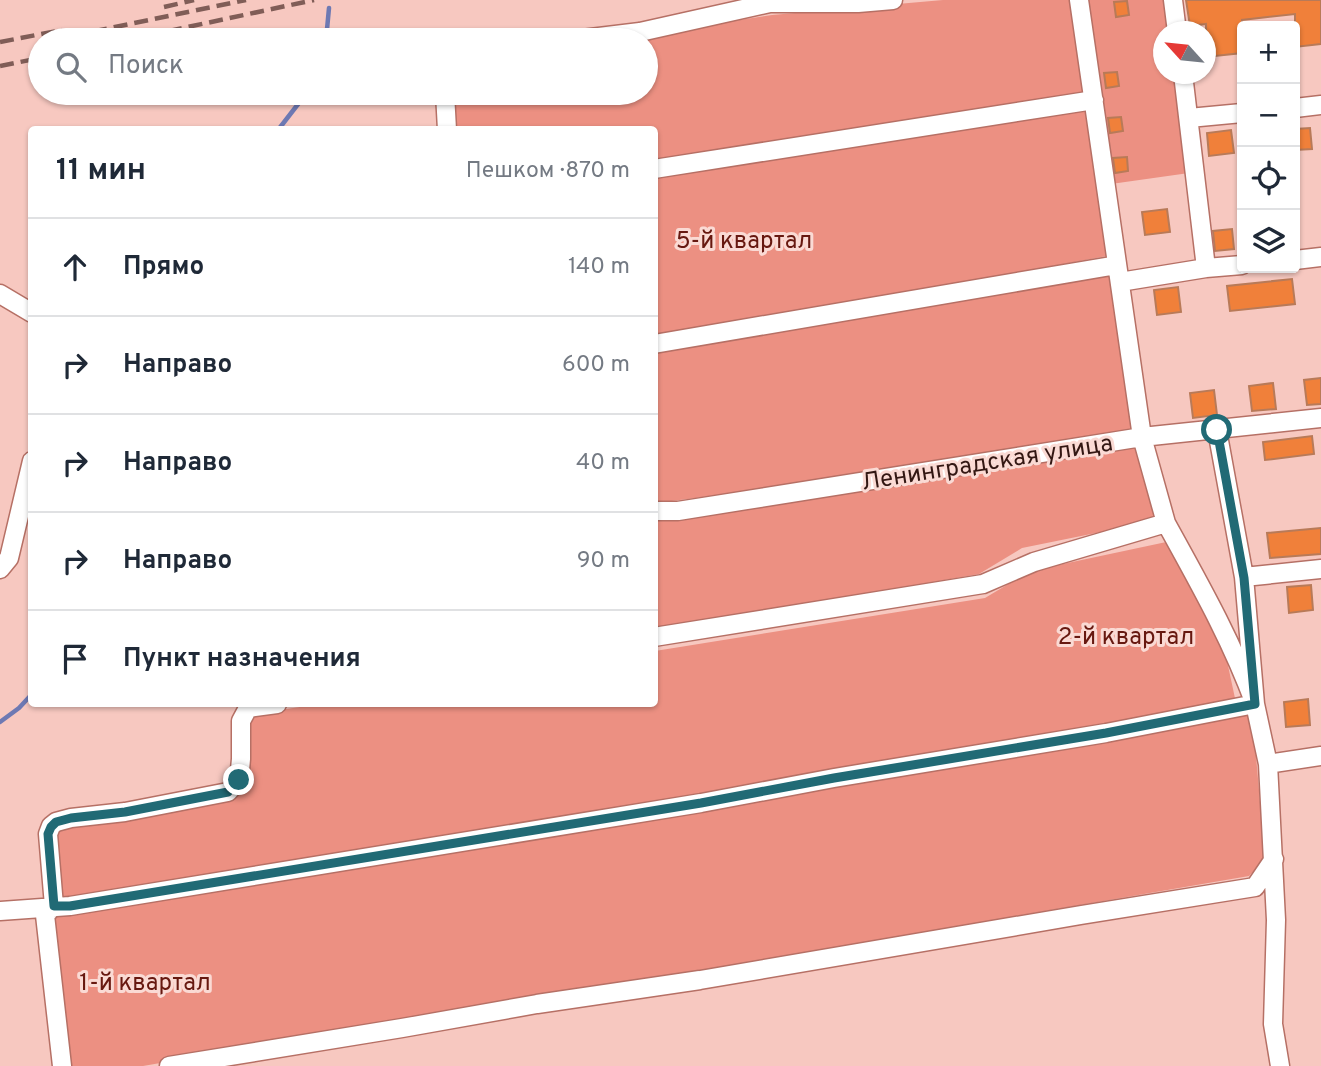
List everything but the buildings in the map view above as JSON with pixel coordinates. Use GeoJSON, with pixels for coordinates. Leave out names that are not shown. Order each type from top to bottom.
{"type":"FeatureCollection","features":[{"type":"Feature","properties":{"kind":"street"},"geometry":{"type":"LineString","coordinates":[[658,28],[770,3],[858,3],[893,0]]}},
{"type":"Feature","properties":{"kind":"street"},"geometry":{"type":"LineString","coordinates":[[1079,0],[1142,438],[1166,523],[1216,613],[1255,704]]}},
{"type":"Feature","properties":{"kind":"street"},"geometry":{"type":"LineString","coordinates":[[1173,0],[1176,21]]}},
{"type":"Feature","properties":{"kind":"street"},"geometry":{"type":"LineString","coordinates":[[1184,84],[1206,268]]}},
{"type":"Feature","properties":{"kind":"street"},"geometry":{"type":"LineString","coordinates":[[658,168],[1094,100]]}},
{"type":"Feature","properties":{"kind":"street"},"geometry":{"type":"LineString","coordinates":[[446,105],[447,126]]}},
{"type":"Feature","properties":{"kind":"street"},"geometry":{"type":"LineString","coordinates":[[1300,107],[1321,105]]}},
{"type":"Feature","properties":{"kind":"street"},"geometry":{"type":"LineString","coordinates":[[1189,118],[1237,113]]}},
{"type":"Feature","properties":{"kind":"street"},"geometry":{"type":"LineString","coordinates":[[1300,259],[1321,257]]}},
{"type":"Feature","properties":{"kind":"street"},"geometry":{"type":"LineString","coordinates":[[658,343],[1119,273],[1237,265]]}},
{"type":"Feature","properties":{"kind":"street"},"geometry":{"type":"LineString","coordinates":[[0,295],[28,311]]}},
{"type":"Feature","properties":{"kind":"street","name":"Ленинградская улица"},"geometry":{"type":"LineString","coordinates":[[658,511],[678,511],[1142,438],[1321,418]]}},
{"type":"Feature","properties":{"kind":"street"},"geometry":{"type":"LineString","coordinates":[[1217,430],[1244,578],[1255,704],[1268,764],[1276,920],[1273,1024],[1280,1066]]}},
{"type":"Feature","properties":{"kind":"street"},"geometry":{"type":"LineString","coordinates":[[0,569],[9,558],[28,478]]}},
{"type":"Feature","properties":{"kind":"street"},"geometry":{"type":"LineString","coordinates":[[658,636],[983,584],[1034,562],[1166,523]]}},
{"type":"Feature","properties":{"kind":"street"},"geometry":{"type":"LineString","coordinates":[[1244,578],[1321,569]]}},
{"type":"Feature","properties":{"kind":"street"},"geometry":{"type":"LineString","coordinates":[[0,911],[70,906],[701,803],[1106,733],[1255,704]]}},
{"type":"Feature","properties":{"kind":"street"},"geometry":{"type":"LineString","coordinates":[[62,1066],[45,915],[54,906],[48,834],[51,827],[56,822],[71,818],[125,812],[228,792],[239,780],[241,721],[248,708],[255,707]]}},
{"type":"Feature","properties":{"kind":"street"},"geometry":{"type":"LineString","coordinates":[[1268,764],[1321,756]]}},
{"type":"Feature","properties":{"kind":"street"},"geometry":{"type":"LineString","coordinates":[[169,1066],[1255,887],[1274,859]]}},
{"type":"Feature","properties":{"kind":"green space"},"geometry":{"type":"Polygon","coordinates":[[[943,0],[1074,0],[1088,97],[658,162],[658,126],[452,126],[451,105],[658,105],[658,32],[772,15],[943,0]]]}},
{"type":"Feature","properties":{"kind":"green space"},"geometry":{"type":"Polygon","coordinates":[[[1083,0],[1163,0],[1167,21],[1153,21],[1153,84],[1178,84],[1189,173],[1111,184],[1083,0]]]}},
{"type":"Feature","properties":{"kind":"green space","name":"5-й квартал"},"geometry":{"type":"Polygon","coordinates":[[[1087,105],[1112,255],[658,340],[658,171],[1087,105]]]}},
{"type":"Feature","properties":{"kind":"green space"},"geometry":{"type":"Polygon","coordinates":[[[1113,271],[1137,434],[658,503],[658,347],[1113,271]]]}},
{"type":"Feature","properties":{"kind":"green space"},"geometry":{"type":"Polygon","coordinates":[[[1137,444],[1160,520],[1022,548],[979,574],[658,630],[658,515],[1137,444]]]}},
{"type":"Feature","properties":{"kind":"green space","name":"2-й квартал"},"geometry":{"type":"Polygon","coordinates":[[[1171,541],[1220,628],[1236,703],[544,825],[59,900],[56,829],[232,797],[243,791],[247,715],[299,707],[658,707],[658,651],[985,598],[1030,571],[1171,541]]]}},
{"type":"Feature","properties":{"kind":"green space","name":"1-й квартал"},"geometry":{"type":"Polygon","coordinates":[[[1252,710],[1265,859],[1249,876],[143,1066],[67,1066],[49,914],[1252,710]]]}},
{"type":"Feature","properties":{"kind":"waterway"},"geometry":{"type":"LineString","coordinates":[[327,28],[329,8]]}},
{"type":"Feature","properties":{"kind":"waterway"},"geometry":{"type":"LineString","coordinates":[[281,126],[297,105]]}},
{"type":"Feature","properties":{"kind":"waterway"},"geometry":{"type":"LineString","coordinates":[[0,722],[28,698]]}},
{"type":"Feature","properties":{"kind":"railway"},"geometry":{"type":"LineString","coordinates":[[164,7],[194,0]]}},
{"type":"Feature","properties":{"kind":"railway"},"geometry":{"type":"LineString","coordinates":[[110,28],[246,0]]}},
{"type":"Feature","properties":{"kind":"railway"},"geometry":{"type":"LineString","coordinates":[[183,28],[314,0]]}},
{"type":"Feature","properties":{"kind":"railway"},"geometry":{"type":"LineString","coordinates":[[0,42],[28,37]]}},
{"type":"Feature","properties":{"kind":"railway"},"geometry":{"type":"LineString","coordinates":[[0,66],[28,60]]}},
{"type":"Feature","properties":{"kind":"route"},"geometry":{"type":"LineString","coordinates":[[239,780],[228,792],[56,822],[48,834],[54,906],[70,906],[701,803],[1106,733],[1255,704],[1244,578],[1217,430]]}}]}
